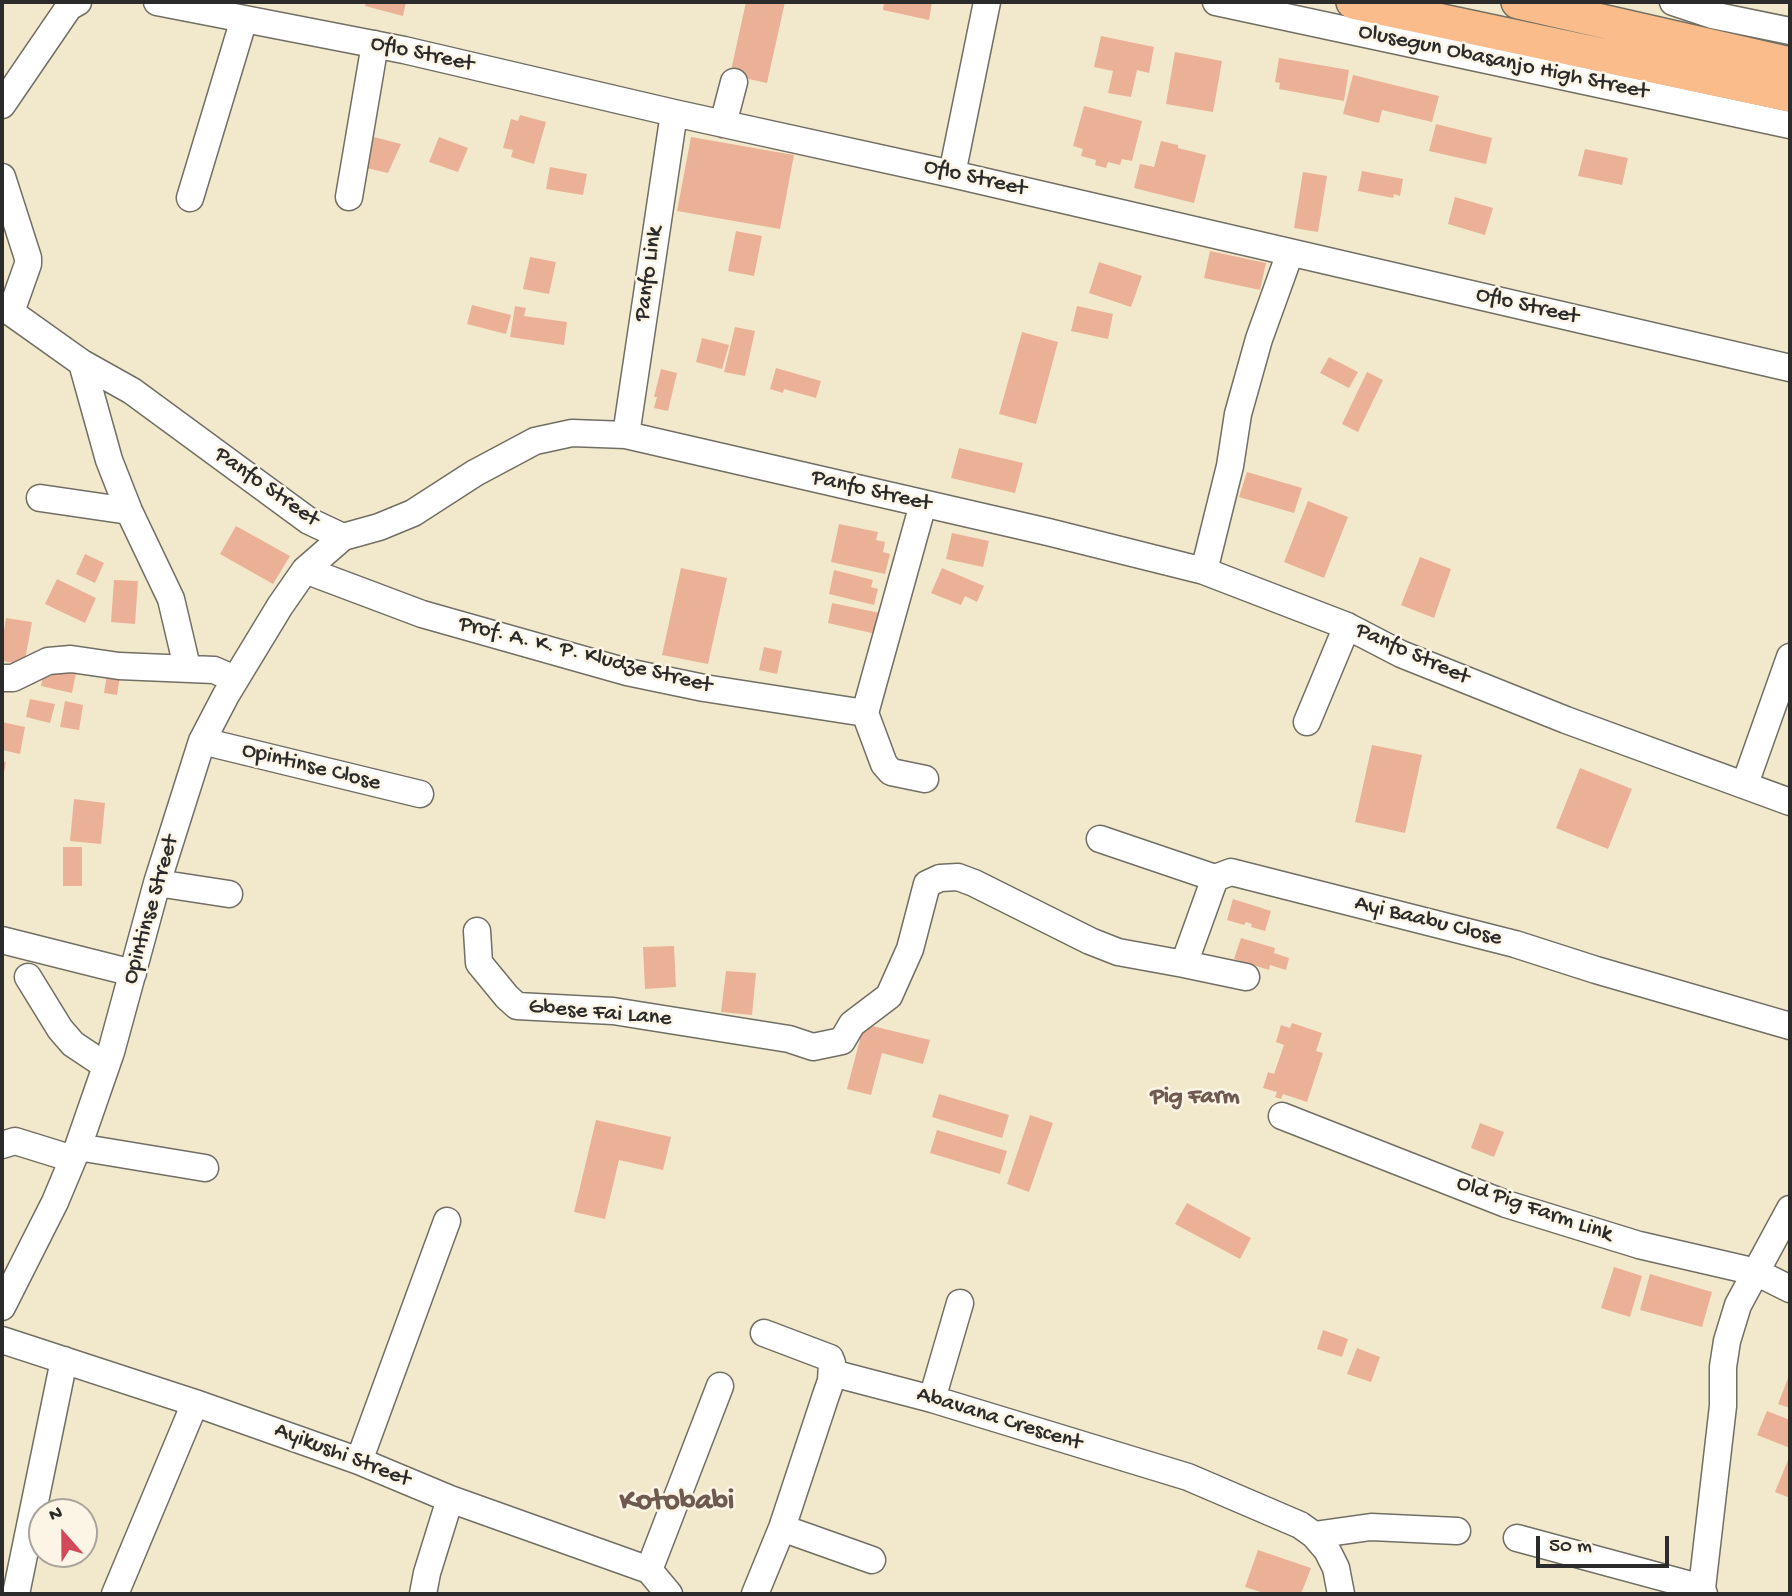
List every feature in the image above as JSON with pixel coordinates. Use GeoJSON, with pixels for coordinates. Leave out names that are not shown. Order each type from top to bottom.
{"type":"FeatureCollection","features":[{"type":"Feature","properties":{"kind":"main road","name":"Olusegun Obasanjo High Street"},"geometry":{"type":"LineString","coordinates":[[1353,2],[1790,94]]}},
{"type":"Feature","properties":{"kind":"main road"},"geometry":{"type":"LineString","coordinates":[[1518,2],[1585,8],[1790,64]]}},
{"type":"Feature","properties":{"kind":"street"},"geometry":{"type":"LineString","coordinates":[[2,105],[69,7],[78,2]]}},
{"type":"Feature","properties":{"kind":"street","name":"Oflo Street"},"geometry":{"type":"LineString","coordinates":[[157,2],[375,44],[1790,368]]}},
{"type":"Feature","properties":{"kind":"street"},"geometry":{"type":"LineString","coordinates":[[952,174],[987,2]]}},
{"type":"Feature","properties":{"kind":"street","name":"Olusegun Obasanjo High Street"},"geometry":{"type":"LineString","coordinates":[[1216,2],[1790,125]]}},
{"type":"Feature","properties":{"kind":"street"},"geometry":{"type":"LineString","coordinates":[[1673,2],[1712,15],[1790,31]]}},
{"type":"Feature","properties":{"kind":"street"},"geometry":{"type":"LineString","coordinates":[[190,198],[244,19]]}},
{"type":"Feature","properties":{"kind":"street"},"geometry":{"type":"LineString","coordinates":[[349,197],[375,44]]}},
{"type":"Feature","properties":{"kind":"street"},"geometry":{"type":"LineString","coordinates":[[723,124],[734,82]]}},
{"type":"Feature","properties":{"kind":"street","name":"Panfo Link"},"geometry":{"type":"LineString","coordinates":[[626,435],[674,113]]}},
{"type":"Feature","properties":{"kind":"street"},"geometry":{"type":"LineString","coordinates":[[2,177],[28,258],[28,264],[6,309]]}},
{"type":"Feature","properties":{"kind":"street"},"geometry":{"type":"LineString","coordinates":[[1204,571],[1230,467],[1238,414],[1259,339],[1290,253]]}},
{"type":"Feature","properties":{"kind":"street","name":"Panfo Street"},"geometry":{"type":"LineString","coordinates":[[6,309],[82,363],[132,391],[309,521],[343,537],[379,527],[413,513],[475,473],[535,441],[572,433],[626,435],[1048,532],[1204,571],[1347,626],[1401,654],[1566,720],[1790,802]]}},
{"type":"Feature","properties":{"kind":"street"},"geometry":{"type":"LineString","coordinates":[[82,363],[109,460],[129,511],[171,599],[187,667]]}},
{"type":"Feature","properties":{"kind":"street"},"geometry":{"type":"LineString","coordinates":[[40,498],[129,511]]}},
{"type":"Feature","properties":{"kind":"street"},"geometry":{"type":"LineString","coordinates":[[923,504],[865,713],[884,764],[891,772],[925,779]]}},
{"type":"Feature","properties":{"kind":"street","name":"Opintinse Street"},"geometry":{"type":"LineString","coordinates":[[2,1307],[55,1202],[106,1066],[157,883],[202,741],[235,679],[305,570],[343,537]]}},
{"type":"Feature","properties":{"kind":"street","name":"Prof. A. K. P. Kludze Street"},"geometry":{"type":"LineString","coordinates":[[305,570],[422,614],[627,672],[704,688],[865,713]]}},
{"type":"Feature","properties":{"kind":"street"},"geometry":{"type":"LineString","coordinates":[[1307,722],[1347,626]]}},
{"type":"Feature","properties":{"kind":"street"},"geometry":{"type":"LineString","coordinates":[[1745,784],[1790,657]]}},
{"type":"Feature","properties":{"kind":"street"},"geometry":{"type":"LineString","coordinates":[[2,678],[13,678],[36,665],[56,659],[118,666],[214,670],[235,679]]}},
{"type":"Feature","properties":{"kind":"street","name":"Opintinse Close"},"geometry":{"type":"LineString","coordinates":[[202,741],[421,794]]}},
{"type":"Feature","properties":{"kind":"street"},"geometry":{"type":"LineString","coordinates":[[1100,839],[1215,878],[1184,964],[1246,977]]}},
{"type":"Feature","properties":{"kind":"street","name":"Ayi Baabu Close"},"geometry":{"type":"LineString","coordinates":[[1215,878],[1231,872],[1490,938],[1790,1026]]}},
{"type":"Feature","properties":{"kind":"street","name":"Gbese Fai Lane"},"geometry":{"type":"LineString","coordinates":[[477,931],[479,963],[517,1006],[613,1011],[789,1039],[813,1047],[842,1041],[852,1024],[890,996],[910,949],[927,884],[940,878],[958,877],[974,883],[1118,953],[1184,964]]}},
{"type":"Feature","properties":{"kind":"street"},"geometry":{"type":"LineString","coordinates":[[157,883],[229,894]]}},
{"type":"Feature","properties":{"kind":"street"},"geometry":{"type":"LineString","coordinates":[[2,940],[133,973]]}},
{"type":"Feature","properties":{"kind":"street"},"geometry":{"type":"LineString","coordinates":[[28,977],[60,1029],[73,1044],[106,1066]]}},
{"type":"Feature","properties":{"kind":"street","name":"Old Pig Farm Link"},"geometry":{"type":"LineString","coordinates":[[1282,1116],[1506,1204],[1639,1245],[1756,1272],[1790,1289]]}},
{"type":"Feature","properties":{"kind":"street"},"geometry":{"type":"LineString","coordinates":[[2,1145],[15,1141],[75,1153],[205,1168]]}},
{"type":"Feature","properties":{"kind":"street"},"geometry":{"type":"LineString","coordinates":[[1517,1538],[1703,1591],[1723,1406],[1724,1352],[1730,1325],[1790,1209]]}},
{"type":"Feature","properties":{"kind":"street"},"geometry":{"type":"LineString","coordinates":[[359,1461],[447,1221]]}},
{"type":"Feature","properties":{"kind":"street"},"geometry":{"type":"LineString","coordinates":[[932,1399],[960,1303]]}},
{"type":"Feature","properties":{"kind":"street"},"geometry":{"type":"LineString","coordinates":[[755,1594],[782,1528],[831,1381],[832,1363],[830,1358],[764,1333]]}},
{"type":"Feature","properties":{"kind":"street","name":"Ayikushi Street"},"geometry":{"type":"LineString","coordinates":[[2,1340],[195,1402],[359,1461],[450,1499],[649,1570]]}},
{"type":"Feature","properties":{"kind":"street"},"geometry":{"type":"LineString","coordinates":[[16,1594],[64,1360]]}},
{"type":"Feature","properties":{"kind":"street","name":"Abavana Crescent"},"geometry":{"type":"LineString","coordinates":[[831,1381],[840,1375],[932,1399],[1188,1477],[1300,1525],[1314,1535],[1336,1568],[1340,1594]]}},
{"type":"Feature","properties":{"kind":"street"},"geometry":{"type":"LineString","coordinates":[[669,1594],[649,1570],[720,1386]]}},
{"type":"Feature","properties":{"kind":"street"},"geometry":{"type":"LineString","coordinates":[[115,1594],[195,1402]]}},
{"type":"Feature","properties":{"kind":"street"},"geometry":{"type":"LineString","coordinates":[[423,1594],[426,1573],[450,1499]]}},
{"type":"Feature","properties":{"kind":"street"},"geometry":{"type":"LineString","coordinates":[[1314,1535],[1371,1527],[1457,1531]]}},
{"type":"Feature","properties":{"kind":"street"},"geometry":{"type":"LineString","coordinates":[[782,1528],[872,1560]]}},
{"type":"Feature","properties":{"kind":"building"},"geometry":{"type":"Polygon","coordinates":[[[366,2],[406,2],[403,16],[365,6],[366,2]]]}},
{"type":"Feature","properties":{"kind":"building"},"geometry":{"type":"Polygon","coordinates":[[[746,2],[785,2],[767,83],[730,75],[746,2]]]}},
{"type":"Feature","properties":{"kind":"building"},"geometry":{"type":"Polygon","coordinates":[[[884,2],[932,2],[929,20],[883,10],[884,2]]]}},
{"type":"Feature","properties":{"kind":"building"},"geometry":{"type":"Polygon","coordinates":[[[1101,36],[1154,47],[1149,73],[1137,70],[1131,97],[1108,93],[1113,71],[1094,67],[1101,36]]]}},
{"type":"Feature","properties":{"kind":"building"},"geometry":{"type":"Polygon","coordinates":[[[1175,52],[1222,61],[1213,112],[1166,104],[1175,52]]]}},
{"type":"Feature","properties":{"kind":"building"},"geometry":{"type":"Polygon","coordinates":[[[1279,58],[1349,70],[1344,101],[1279,89],[1280,83],[1275,82],[1279,58]]]}},
{"type":"Feature","properties":{"kind":"building"},"geometry":{"type":"Polygon","coordinates":[[[1353,75],[1439,96],[1432,122],[1382,110],[1379,123],[1343,114],[1353,75]]]}},
{"type":"Feature","properties":{"kind":"building"},"geometry":{"type":"Polygon","coordinates":[[[1084,106],[1142,121],[1132,161],[1122,159],[1120,165],[1108,162],[1106,168],[1095,165],[1096,160],[1081,156],[1083,149],[1073,146],[1084,106]]]}},
{"type":"Feature","properties":{"kind":"building"},"geometry":{"type":"Polygon","coordinates":[[[520,115],[546,122],[534,164],[511,157],[513,150],[503,148],[511,119],[518,121],[520,115]]]}},
{"type":"Feature","properties":{"kind":"building"},"geometry":{"type":"Polygon","coordinates":[[[1436,124],[1492,138],[1486,164],[1429,151],[1436,124]]]}},
{"type":"Feature","properties":{"kind":"building"},"geometry":{"type":"Polygon","coordinates":[[[374,137],[401,144],[388,173],[362,167],[374,137]]]}},
{"type":"Feature","properties":{"kind":"building"},"geometry":{"type":"Polygon","coordinates":[[[439,137],[468,148],[458,172],[429,162],[439,137]]]}},
{"type":"Feature","properties":{"kind":"building"},"geometry":{"type":"Polygon","coordinates":[[[691,137],[794,155],[780,229],[677,211],[691,137]]]}},
{"type":"Feature","properties":{"kind":"building"},"geometry":{"type":"Polygon","coordinates":[[[1161,141],[1206,155],[1194,203],[1134,188],[1140,164],[1154,167],[1161,141]]]}},
{"type":"Feature","properties":{"kind":"building"},"geometry":{"type":"Polygon","coordinates":[[[1585,149],[1628,158],[1622,185],[1578,176],[1585,149]]]}},
{"type":"Feature","properties":{"kind":"building"},"geometry":{"type":"Polygon","coordinates":[[[550,167],[587,174],[583,195],[546,189],[550,167]]]}},
{"type":"Feature","properties":{"kind":"building"},"geometry":{"type":"Polygon","coordinates":[[[1362,171],[1403,179],[1400,196],[1394,194],[1393,198],[1358,191],[1362,171]]]}},
{"type":"Feature","properties":{"kind":"building"},"geometry":{"type":"Polygon","coordinates":[[[1303,172],[1327,176],[1318,232],[1294,228],[1303,172]]]}},
{"type":"Feature","properties":{"kind":"building"},"geometry":{"type":"Polygon","coordinates":[[[1455,197],[1493,208],[1485,235],[1448,224],[1455,197]]]}},
{"type":"Feature","properties":{"kind":"building"},"geometry":{"type":"Polygon","coordinates":[[[736,231],[762,236],[754,276],[728,271],[736,231]]]}},
{"type":"Feature","properties":{"kind":"building"},"geometry":{"type":"Polygon","coordinates":[[[1210,251],[1266,263],[1260,290],[1204,278],[1210,251]]]}},
{"type":"Feature","properties":{"kind":"building"},"geometry":{"type":"Polygon","coordinates":[[[530,257],[556,262],[549,294],[523,289],[530,257]]]}},
{"type":"Feature","properties":{"kind":"building"},"geometry":{"type":"Polygon","coordinates":[[[1099,262],[1142,276],[1131,307],[1089,293],[1099,262]]]}},
{"type":"Feature","properties":{"kind":"building"},"geometry":{"type":"Polygon","coordinates":[[[472,305],[511,315],[506,334],[467,324],[472,305]]]}},
{"type":"Feature","properties":{"kind":"building"},"geometry":{"type":"Polygon","coordinates":[[[515,306],[526,308],[524,316],[567,322],[564,345],[510,337],[515,306]]]}},
{"type":"Feature","properties":{"kind":"building"},"geometry":{"type":"Polygon","coordinates":[[[1077,306],[1113,314],[1108,339],[1071,331],[1077,306]]]}},
{"type":"Feature","properties":{"kind":"building"},"geometry":{"type":"Polygon","coordinates":[[[735,327],[755,331],[745,376],[724,372],[735,327]]]}},
{"type":"Feature","properties":{"kind":"building"},"geometry":{"type":"Polygon","coordinates":[[[1022,332],[1058,342],[1036,424],[999,414],[1022,332]]]}},
{"type":"Feature","properties":{"kind":"building"},"geometry":{"type":"Polygon","coordinates":[[[702,338],[729,345],[722,369],[696,362],[702,338]]]}},
{"type":"Feature","properties":{"kind":"building"},"geometry":{"type":"Polygon","coordinates":[[[1329,357],[1358,372],[1349,388],[1320,373],[1329,357]]]}},
{"type":"Feature","properties":{"kind":"building"},"geometry":{"type":"Polygon","coordinates":[[[776,368],[821,381],[816,398],[784,389],[783,393],[770,389],[776,368]]]}},
{"type":"Feature","properties":{"kind":"building"},"geometry":{"type":"Polygon","coordinates":[[[661,369],[677,373],[668,411],[654,408],[661,369]]]}},
{"type":"Feature","properties":{"kind":"building"},"geometry":{"type":"Polygon","coordinates":[[[1367,372],[1383,380],[1358,432],[1342,424],[1367,372]]]}},
{"type":"Feature","properties":{"kind":"building"},"geometry":{"type":"Polygon","coordinates":[[[959,448],[1023,463],[1015,493],[951,478],[959,448]]]}},
{"type":"Feature","properties":{"kind":"building"},"geometry":{"type":"Polygon","coordinates":[[[1247,472],[1302,488],[1294,513],[1239,497],[1247,472]]]}},
{"type":"Feature","properties":{"kind":"building"},"geometry":{"type":"Polygon","coordinates":[[[1308,501],[1348,517],[1324,578],[1284,562],[1308,501]]]}},
{"type":"Feature","properties":{"kind":"building"},"geometry":{"type":"Polygon","coordinates":[[[839,524],[878,532],[876,540],[885,542],[883,552],[890,554],[885,574],[831,562],[839,524]]]}},
{"type":"Feature","properties":{"kind":"building"},"geometry":{"type":"Polygon","coordinates":[[[236,526],[290,556],[273,584],[220,554],[236,526]]]}},
{"type":"Feature","properties":{"kind":"building"},"geometry":{"type":"Polygon","coordinates":[[[952,533],[989,541],[983,567],[946,559],[952,533]]]}},
{"type":"Feature","properties":{"kind":"building"},"geometry":{"type":"Polygon","coordinates":[[[85,554],[104,563],[95,583],[76,574],[85,554]]]}},
{"type":"Feature","properties":{"kind":"building"},"geometry":{"type":"Polygon","coordinates":[[[1420,557],[1451,569],[1434,618],[1401,605],[1420,557]]]}},
{"type":"Feature","properties":{"kind":"building"},"geometry":{"type":"Polygon","coordinates":[[[681,568],[727,578],[708,664],[662,655],[681,568]]]}},
{"type":"Feature","properties":{"kind":"building"},"geometry":{"type":"Polygon","coordinates":[[[942,568],[984,586],[977,602],[965,596],[961,605],[931,593],[942,568]]]}},
{"type":"Feature","properties":{"kind":"building"},"geometry":{"type":"Polygon","coordinates":[[[834,570],[873,580],[871,587],[878,589],[874,605],[829,594],[834,570]]]}},
{"type":"Feature","properties":{"kind":"building"},"geometry":{"type":"Polygon","coordinates":[[[57,579],[96,598],[85,623],[45,604],[57,579]]]}},
{"type":"Feature","properties":{"kind":"building"},"geometry":{"type":"Polygon","coordinates":[[[114,580],[138,581],[135,624],[111,622],[114,580]]]}},
{"type":"Feature","properties":{"kind":"building"},"geometry":{"type":"Polygon","coordinates":[[[832,603],[880,613],[876,634],[828,623],[832,603]]]}},
{"type":"Feature","properties":{"kind":"building"},"geometry":{"type":"Polygon","coordinates":[[[6,618],[32,622],[24,665],[2,661],[6,618]]]}},
{"type":"Feature","properties":{"kind":"building"},"geometry":{"type":"Polygon","coordinates":[[[764,647],[782,651],[777,674],[759,670],[764,647]]]}},
{"type":"Feature","properties":{"kind":"building"},"geometry":{"type":"Polygon","coordinates":[[[45,666],[76,673],[72,693],[41,686],[45,666]]]}},
{"type":"Feature","properties":{"kind":"building"},"geometry":{"type":"Polygon","coordinates":[[[107,674],[120,676],[117,695],[104,693],[107,674]]]}},
{"type":"Feature","properties":{"kind":"building"},"geometry":{"type":"Polygon","coordinates":[[[30,699],[55,704],[50,723],[26,717],[30,699]]]}},
{"type":"Feature","properties":{"kind":"building"},"geometry":{"type":"Polygon","coordinates":[[[65,701],[83,705],[79,730],[60,727],[65,701]]]}},
{"type":"Feature","properties":{"kind":"building"},"geometry":{"type":"Polygon","coordinates":[[[2,722],[25,727],[20,754],[2,750],[2,722]]]}},
{"type":"Feature","properties":{"kind":"building"},"geometry":{"type":"Polygon","coordinates":[[[1372,745],[1422,755],[1405,833],[1355,822],[1372,745]]]}},
{"type":"Feature","properties":{"kind":"building"},"geometry":{"type":"Polygon","coordinates":[[[2,761],[6,762],[3,778],[2,778],[2,761]]]}},
{"type":"Feature","properties":{"kind":"building"},"geometry":{"type":"Polygon","coordinates":[[[1580,768],[1632,789],[1608,849],[1556,828],[1580,768]]]}},
{"type":"Feature","properties":{"kind":"building"},"geometry":{"type":"Polygon","coordinates":[[[74,799],[105,803],[101,844],[70,841],[74,799]]]}},
{"type":"Feature","properties":{"kind":"building"},"geometry":{"type":"Polygon","coordinates":[[[63,847],[82,847],[82,886],[63,886],[63,847]]]}},
{"type":"Feature","properties":{"kind":"building"},"geometry":{"type":"Polygon","coordinates":[[[1233,899],[1271,911],[1265,931],[1251,927],[1252,924],[1246,922],[1244,925],[1227,920],[1233,899]]]}},
{"type":"Feature","properties":{"kind":"building"},"geometry":{"type":"Polygon","coordinates":[[[1241,938],[1275,948],[1274,953],[1289,958],[1286,970],[1270,965],[1269,970],[1234,959],[1241,938]]]}},
{"type":"Feature","properties":{"kind":"building"},"geometry":{"type":"Polygon","coordinates":[[[674,946],[676,987],[645,989],[643,947],[674,946]]]}},
{"type":"Feature","properties":{"kind":"building"},"geometry":{"type":"Polygon","coordinates":[[[726,971],[756,973],[752,1015],[721,1012],[726,971]]]}},
{"type":"Feature","properties":{"kind":"building"},"geometry":{"type":"Polygon","coordinates":[[[1292,1023],[1322,1033],[1316,1051],[1323,1053],[1307,1102],[1283,1094],[1281,1099],[1275,1097],[1277,1092],[1263,1088],[1268,1072],[1274,1074],[1284,1045],[1276,1042],[1281,1025],[1290,1028],[1292,1023]]]}},
{"type":"Feature","properties":{"kind":"building"},"geometry":{"type":"Polygon","coordinates":[[[864,1024],[930,1040],[923,1064],[882,1053],[871,1095],[847,1089],[864,1024]]]}},
{"type":"Feature","properties":{"kind":"building"},"geometry":{"type":"Polygon","coordinates":[[[939,1094],[1009,1115],[1002,1138],[932,1117],[939,1094]]]}},
{"type":"Feature","properties":{"kind":"building"},"geometry":{"type":"Polygon","coordinates":[[[1030,1115],[1053,1123],[1029,1192],[1007,1184],[1030,1115]]]}},
{"type":"Feature","properties":{"kind":"building"},"geometry":{"type":"Polygon","coordinates":[[[596,1120],[671,1137],[663,1170],[619,1160],[605,1219],[574,1212],[596,1120]]]}},
{"type":"Feature","properties":{"kind":"building"},"geometry":{"type":"Polygon","coordinates":[[[1480,1123],[1504,1132],[1494,1157],[1471,1148],[1480,1123]]]}},
{"type":"Feature","properties":{"kind":"building"},"geometry":{"type":"Polygon","coordinates":[[[937,1130],[1007,1151],[1000,1174],[930,1153],[937,1130]]]}},
{"type":"Feature","properties":{"kind":"building"},"geometry":{"type":"Polygon","coordinates":[[[1187,1203],[1251,1238],[1240,1259],[1175,1224],[1187,1203]]]}},
{"type":"Feature","properties":{"kind":"building"},"geometry":{"type":"Polygon","coordinates":[[[1614,1267],[1642,1276],[1630,1317],[1601,1308],[1614,1267]]]}},
{"type":"Feature","properties":{"kind":"building"},"geometry":{"type":"Polygon","coordinates":[[[1650,1274],[1712,1292],[1702,1327],[1640,1310],[1650,1274]]]}},
{"type":"Feature","properties":{"kind":"building"},"geometry":{"type":"Polygon","coordinates":[[[1323,1330],[1348,1339],[1342,1357],[1317,1349],[1323,1330]]]}},
{"type":"Feature","properties":{"kind":"building"},"geometry":{"type":"Polygon","coordinates":[[[1357,1348],[1380,1357],[1371,1382],[1347,1374],[1357,1348]]]}},
{"type":"Feature","properties":{"kind":"building"},"geometry":{"type":"Polygon","coordinates":[[[1790,1373],[1790,1408],[1778,1404],[1790,1373]]]}},
{"type":"Feature","properties":{"kind":"building"},"geometry":{"type":"Polygon","coordinates":[[[1767,1411],[1790,1420],[1790,1448],[1757,1435],[1767,1411]]]}},
{"type":"Feature","properties":{"kind":"building"},"geometry":{"type":"Polygon","coordinates":[[[1790,1455],[1790,1498],[1775,1492],[1790,1455]]]}},
{"type":"Feature","properties":{"kind":"building"},"geometry":{"type":"Polygon","coordinates":[[[1258,1550],[1311,1568],[1301,1594],[1267,1594],[1245,1587],[1258,1550]]]}},
{"type":"Feature","properties":{"kind":"district","name":"Pig Farm"},"geometry":{"type":"Point","coordinates":[1195,1098]}},
{"type":"Feature","properties":{"kind":"district","name":"Kotobabi"},"geometry":{"type":"Point","coordinates":[677,1503]}}]}
